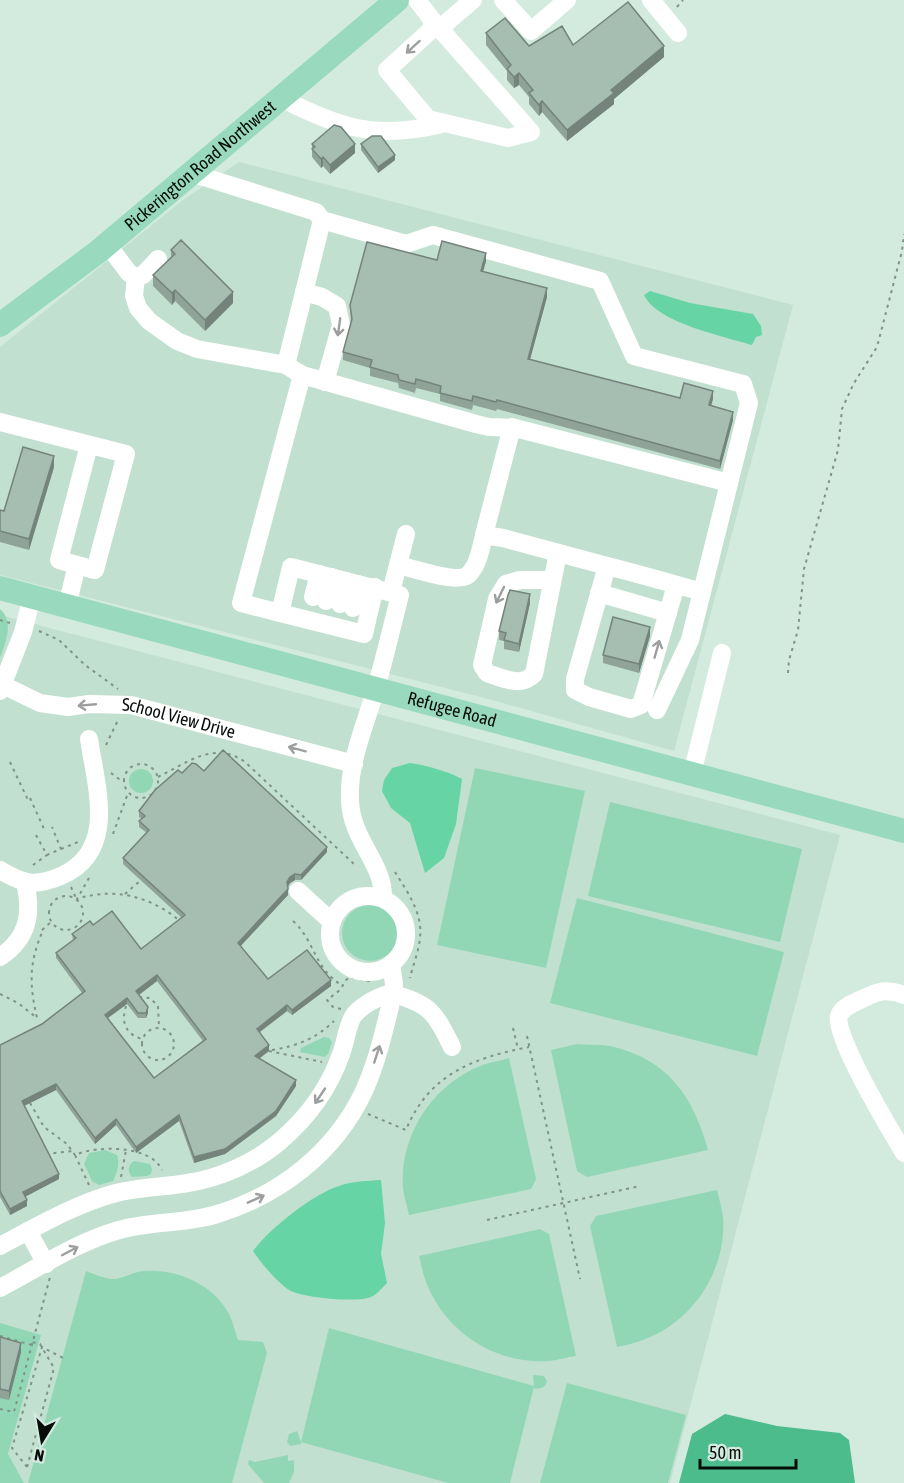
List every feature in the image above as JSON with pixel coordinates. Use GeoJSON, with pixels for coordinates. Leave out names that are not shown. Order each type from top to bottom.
{"type":"FeatureCollection","features":[{"type":"Feature","properties":{"kind":"main road","name":"Pickerington Road Northwest"},"geometry":{"type":"LineString","coordinates":[[0,325],[107,244],[397,0]]}},
{"type":"Feature","properties":{"kind":"main road","name":"Refugee Road"},"geometry":{"type":"LineString","coordinates":[[0,588],[904,831]]}},
{"type":"Feature","properties":{"kind":"street"},"geometry":{"type":"LineString","coordinates":[[417,0],[436,25],[531,132],[508,138],[429,119],[387,70],[436,25],[472,0]]}},
{"type":"Feature","properties":{"kind":"street"},"geometry":{"type":"LineString","coordinates":[[503,0],[531,31],[567,0]]}},
{"type":"Feature","properties":{"kind":"street"},"geometry":{"type":"LineString","coordinates":[[651,0],[678,33]]}},
{"type":"Feature","properties":{"kind":"street"},"geometry":{"type":"LineString","coordinates":[[281,98],[318,117],[366,131],[412,131],[445,123]]}},
{"type":"Feature","properties":{"kind":"street"},"geometry":{"type":"LineString","coordinates":[[191,173],[316,212],[322,220],[406,244],[433,235],[600,281],[634,356],[743,384],[749,403],[690,640],[649,707]]}},
{"type":"Feature","properties":{"kind":"street"},"geometry":{"type":"LineString","coordinates":[[286,365],[322,220]]}},
{"type":"Feature","properties":{"kind":"street"},"geometry":{"type":"LineString","coordinates":[[107,244],[129,273],[136,277],[143,275],[158,259]]}},
{"type":"Feature","properties":{"kind":"street"},"geometry":{"type":"LineString","coordinates":[[136,277],[134,296],[138,308],[149,321],[177,341],[197,349],[286,365],[302,375],[489,428],[512,428],[729,483]]}},
{"type":"Feature","properties":{"kind":"street"},"geometry":{"type":"LineString","coordinates":[[304,292],[322,297],[337,306],[340,316],[340,325],[325,382]]}},
{"type":"Feature","properties":{"kind":"street"},"geometry":{"type":"LineString","coordinates":[[302,375],[241,603],[280,614],[330,614],[364,634],[353,582]]}},
{"type":"Feature","properties":{"kind":"street"},"geometry":{"type":"LineString","coordinates":[[0,422],[126,454],[95,570],[59,560],[89,445]]}},
{"type":"Feature","properties":{"kind":"street"},"geometry":{"type":"LineString","coordinates":[[330,614],[353,582],[398,564],[457,579],[467,576],[475,566],[512,428]]}},
{"type":"Feature","properties":{"kind":"street"},"geometry":{"type":"LineString","coordinates":[[398,564],[406,534]]}},
{"type":"Feature","properties":{"kind":"street"},"geometry":{"type":"LineString","coordinates":[[484,535],[503,538],[702,592]]}},
{"type":"Feature","properties":{"kind":"street"},"geometry":{"type":"LineString","coordinates":[[551,580],[520,580],[506,584],[497,599],[482,665],[487,673],[520,683],[530,679],[534,674],[558,553]]}},
{"type":"Feature","properties":{"kind":"street"},"geometry":{"type":"LineString","coordinates":[[67,606],[77,565]]}},
{"type":"Feature","properties":{"kind":"street"},"geometry":{"type":"LineString","coordinates":[[607,566],[575,679],[575,690],[589,698],[631,709],[649,707]]}},
{"type":"Feature","properties":{"kind":"street"},"geometry":{"type":"LineString","coordinates":[[280,614],[291,567],[400,595],[354,764],[350,787],[351,816],[362,844],[375,864],[383,889],[382,898]]}},
{"type":"Feature","properties":{"kind":"street"},"geometry":{"type":"LineString","coordinates":[[330,614],[353,582]]}},
{"type":"Feature","properties":{"kind":"street"},"geometry":{"type":"LineString","coordinates":[[649,707],[676,585]]}},
{"type":"Feature","properties":{"kind":"street"},"geometry":{"type":"LineString","coordinates":[[599,593],[668,613]]}},
{"type":"Feature","properties":{"kind":"street"},"geometry":{"type":"LineString","coordinates":[[2,688],[32,597]]}},
{"type":"Feature","properties":{"kind":"street"},"geometry":{"type":"LineString","coordinates":[[692,774],[709,697],[722,652]]}},
{"type":"Feature","properties":{"kind":"street","name":"School View Drive"},"geometry":{"type":"LineString","coordinates":[[2,688],[40,703],[55,706],[121,704],[145,708],[354,764]]}},
{"type":"Feature","properties":{"kind":"street"},"geometry":{"type":"LineString","coordinates":[[0,870],[25,883],[38,884],[70,872],[83,861],[97,838],[99,809],[97,744]]}},
{"type":"Feature","properties":{"kind":"street"},"geometry":{"type":"LineString","coordinates":[[0,957],[12,949],[28,921],[25,883]]}},
{"type":"Feature","properties":{"kind":"street"},"geometry":{"type":"LineString","coordinates":[[298,891],[332,922]]}},
{"type":"Feature","properties":{"kind":"street"},"geometry":{"type":"LineString","coordinates":[[358,897],[382,898],[401,914],[406,926],[403,950],[385,968],[361,971],[349,966],[339,958],[330,935],[332,922],[342,907],[358,897]]}},
{"type":"Feature","properties":{"kind":"street"},"geometry":{"type":"LineString","coordinates":[[0,1288],[48,1269],[85,1244],[120,1230],[140,1225],[190,1221],[213,1215],[270,1192],[299,1172],[327,1147],[364,1091],[380,1048],[394,975],[391,964]]}},
{"type":"Feature","properties":{"kind":"street"},"geometry":{"type":"LineString","coordinates":[[904,995],[889,990],[877,992],[842,1009],[838,1018],[839,1031],[847,1050],[904,1153]]}},
{"type":"Feature","properties":{"kind":"street"},"geometry":{"type":"LineString","coordinates":[[0,1246],[98,1199],[140,1188],[190,1183],[213,1177],[234,1170],[268,1150],[298,1125],[324,1090],[341,1055],[353,1016],[379,997],[389,994],[410,999],[426,1007],[438,1019],[452,1047]]}},
{"type":"Feature","properties":{"kind":"street"},"geometry":{"type":"LineString","coordinates":[[28,1231],[48,1269]]}},
{"type":"Feature","properties":{"kind":"path"},"geometry":{"type":"LineString","coordinates":[[788,673],[789,660],[798,630],[804,569],[838,450],[842,410],[854,383],[877,347],[904,234]]}},
{"type":"Feature","properties":{"kind":"path"},"geometry":{"type":"LineString","coordinates":[[0,620],[46,633],[59,640],[85,665],[120,690],[121,704],[118,720],[97,744]]}},
{"type":"Feature","properties":{"kind":"path"},"geometry":{"type":"LineString","coordinates":[[158,777],[205,754],[231,753],[245,762],[354,864],[375,864]]}},
{"type":"Feature","properties":{"kind":"path"},"geometry":{"type":"LineString","coordinates":[[10,762],[45,831]]}},
{"type":"Feature","properties":{"kind":"path"},"geometry":{"type":"LineString","coordinates":[[105,769],[123,782],[129,793],[138,798],[149,796],[157,789],[158,777],[152,768],[136,764],[127,771],[123,782]]}},
{"type":"Feature","properties":{"kind":"path"},"geometry":{"type":"LineString","coordinates":[[112,837],[129,793]]}},
{"type":"Feature","properties":{"kind":"path"},"geometry":{"type":"LineString","coordinates":[[33,865],[61,849],[52,827]]}},
{"type":"Feature","properties":{"kind":"path"},"geometry":{"type":"LineString","coordinates":[[36,835],[47,855]]}},
{"type":"Feature","properties":{"kind":"path"},"geometry":{"type":"LineString","coordinates":[[77,899],[93,871]]}},
{"type":"Feature","properties":{"kind":"path"},"geometry":{"type":"LineString","coordinates":[[125,894],[141,880]]}},
{"type":"Feature","properties":{"kind":"path"},"geometry":{"type":"LineString","coordinates":[[77,899],[93,894],[125,894],[157,905],[183,924]]}},
{"type":"Feature","properties":{"kind":"path"},"geometry":{"type":"LineString","coordinates":[[71,896],[77,899],[83,909],[82,921],[68,931],[57,928],[50,920],[52,903],[60,897],[71,896]]}},
{"type":"Feature","properties":{"kind":"path"},"geometry":{"type":"LineString","coordinates":[[293,921],[308,938],[324,970],[343,986]]}},
{"type":"Feature","properties":{"kind":"path"},"geometry":{"type":"LineString","coordinates":[[76,927],[81,933]]}},
{"type":"Feature","properties":{"kind":"path"},"geometry":{"type":"LineString","coordinates":[[36,1018],[30,975],[35,950],[43,930]]}},
{"type":"Feature","properties":{"kind":"path"},"geometry":{"type":"LineString","coordinates":[[342,1013],[347,1009],[333,1007],[326,999],[343,986],[350,977],[375,983],[389,994]]}},
{"type":"Feature","properties":{"kind":"path"},"geometry":{"type":"LineString","coordinates":[[0,994],[18,1003],[42,1026]]}},
{"type":"Feature","properties":{"kind":"path"},"geometry":{"type":"LineString","coordinates":[[139,997],[150,998],[158,1005],[159,1028]]}},
{"type":"Feature","properties":{"kind":"path"},"geometry":{"type":"LineString","coordinates":[[126,1006],[123,1018],[126,1029],[135,1037],[142,1039]]}},
{"type":"Feature","properties":{"kind":"path"},"geometry":{"type":"LineString","coordinates":[[327,1063],[269,1050],[296,1046],[323,1031],[336,1019]]}},
{"type":"Feature","properties":{"kind":"path"},"geometry":{"type":"LineString","coordinates":[[159,1028],[173,1037],[174,1047],[169,1056],[160,1060],[150,1058],[142,1050],[142,1039],[150,1030],[159,1028]]}},
{"type":"Feature","properties":{"kind":"path"},"geometry":{"type":"LineString","coordinates":[[513,1029],[518,1049]]}},
{"type":"Feature","properties":{"kind":"path"},"geometry":{"type":"LineString","coordinates":[[527,1036],[580,1279]]}},
{"type":"Feature","properties":{"kind":"path"},"geometry":{"type":"LineString","coordinates":[[357,1104],[364,1113],[406,1130],[423,1099],[451,1073],[475,1060],[529,1047]]}},
{"type":"Feature","properties":{"kind":"path"},"geometry":{"type":"LineString","coordinates":[[169,1056],[173,1061]]}},
{"type":"Feature","properties":{"kind":"path"},"geometry":{"type":"LineString","coordinates":[[30,1103],[44,1127],[67,1144],[74,1153],[92,1190]]}},
{"type":"Feature","properties":{"kind":"path"},"geometry":{"type":"LineString","coordinates":[[386,1122],[389,1116]]}},
{"type":"Feature","properties":{"kind":"path"},"geometry":{"type":"LineString","coordinates":[[46,1154],[74,1153],[94,1148],[126,1150],[156,1160],[164,1177]]}},
{"type":"Feature","properties":{"kind":"path"},"geometry":{"type":"LineString","coordinates":[[120,1183],[126,1150]]}},
{"type":"Feature","properties":{"kind":"path"},"geometry":{"type":"LineString","coordinates":[[487,1220],[640,1186]]}},
{"type":"Feature","properties":{"kind":"path"},"geometry":{"type":"LineString","coordinates":[[0,1409],[14,1412],[48,1269]]}},
{"type":"Feature","properties":{"kind":"path"},"geometry":{"type":"LineString","coordinates":[[0,1336],[40,1344],[63,1358]]}},
{"type":"Feature","properties":{"kind":"path"},"geometry":{"type":"LineString","coordinates":[[42,1347],[54,1368],[27,1467],[12,1448],[42,1347]]}},
{"type":"Feature","properties":{"kind":"shaded area"},"geometry":{"type":"Polygon","coordinates":[[[239,162],[793,305],[674,751],[481,697],[0,575],[0,347],[183,200],[239,162]]]}},
{"type":"Feature","properties":{"kind":"shaded area"},"geometry":{"type":"Polygon","coordinates":[[[650,291],[690,303],[753,314],[761,326],[762,335],[756,337],[752,345],[676,321],[651,305],[644,295],[650,291]]]}},
{"type":"Feature","properties":{"kind":"shaded area"},"geometry":{"type":"Polygon","coordinates":[[[0,609],[7,620],[8,633],[0,658],[0,609]]]}},
{"type":"Feature","properties":{"kind":"shaded area"},"geometry":{"type":"Polygon","coordinates":[[[0,615],[840,835],[670,1483],[0,1483],[0,615]]]}},
{"type":"Feature","properties":{"kind":"shaded area"},"geometry":{"type":"Polygon","coordinates":[[[410,763],[437,769],[462,779],[456,824],[444,858],[425,873],[410,823],[391,808],[382,791],[384,780],[392,768],[410,763]]]}},
{"type":"Feature","properties":{"kind":"shaded area"},"geometry":{"type":"Polygon","coordinates":[[[475,768],[585,791],[546,968],[437,945],[475,768]]]}},
{"type":"Feature","properties":{"kind":"shaded area"},"geometry":{"type":"Polygon","coordinates":[[[141,769],[150,772],[153,781],[150,790],[141,793],[132,790],[129,781],[132,772],[141,769]]]}},
{"type":"Feature","properties":{"kind":"shaded area"},"geometry":{"type":"Polygon","coordinates":[[[610,802],[802,849],[780,942],[588,896],[610,802]]]}},
{"type":"Feature","properties":{"kind":"shaded area"},"geometry":{"type":"Polygon","coordinates":[[[577,898],[784,952],[757,1056],[550,1003],[577,898]]]}},
{"type":"Feature","properties":{"kind":"shaded area"},"geometry":{"type":"Polygon","coordinates":[[[364,905],[376,905],[386,909],[394,917],[398,933],[394,949],[386,957],[376,961],[364,961],[354,957],[346,949],[342,939],[342,927],[346,917],[354,909],[364,905]]]}},
{"type":"Feature","properties":{"kind":"shaded area"},"geometry":{"type":"Polygon","coordinates":[[[324,1037],[329,1038],[332,1042],[325,1057],[300,1052],[301,1048],[324,1037]]]}},
{"type":"Feature","properties":{"kind":"shaded area"},"geometry":{"type":"Polygon","coordinates":[[[577,1044],[606,1045],[630,1052],[663,1070],[686,1097],[695,1113],[708,1150],[587,1177],[577,1171],[551,1050],[577,1044]]]}},
{"type":"Feature","properties":{"kind":"shaded area"},"geometry":{"type":"Polygon","coordinates":[[[509,1058],[536,1179],[531,1189],[409,1215],[403,1188],[403,1169],[413,1131],[423,1114],[449,1084],[465,1073],[509,1058]]]}},
{"type":"Feature","properties":{"kind":"shaded area"},"geometry":{"type":"Polygon","coordinates":[[[105,1150],[117,1155],[118,1168],[113,1181],[99,1185],[92,1181],[84,1164],[89,1153],[105,1150]]]}},
{"type":"Feature","properties":{"kind":"shaded area"},"geometry":{"type":"Polygon","coordinates":[[[134,1161],[150,1164],[151,1174],[132,1177],[129,1169],[130,1164],[134,1161]]]}},
{"type":"Feature","properties":{"kind":"shaded area"},"geometry":{"type":"Polygon","coordinates":[[[381,1180],[385,1223],[381,1254],[387,1283],[374,1296],[361,1299],[340,1299],[296,1293],[279,1282],[253,1251],[280,1223],[317,1196],[344,1184],[381,1180]]]}},
{"type":"Feature","properties":{"kind":"shaded area"},"geometry":{"type":"Polygon","coordinates":[[[717,1190],[723,1217],[723,1237],[713,1274],[703,1292],[677,1321],[661,1332],[617,1347],[590,1226],[596,1216],[717,1190]]]}},
{"type":"Feature","properties":{"kind":"shaded area"},"geometry":{"type":"Polygon","coordinates":[[[540,1229],[549,1234],[576,1356],[549,1361],[529,1361],[492,1351],[459,1330],[435,1300],[426,1282],[419,1256],[540,1229]]]}},
{"type":"Feature","properties":{"kind":"shaded area"},"geometry":{"type":"Polygon","coordinates":[[[86,1271],[114,1279],[137,1272],[157,1271],[193,1280],[214,1294],[222,1303],[238,1340],[263,1342],[267,1353],[232,1483],[28,1483],[86,1271]]]}},
{"type":"Feature","properties":{"kind":"shaded area"},"geometry":{"type":"Polygon","coordinates":[[[0,1323],[41,1335],[8,1454],[24,1483],[0,1483],[0,1323]]]}},
{"type":"Feature","properties":{"kind":"shaded area"},"geometry":{"type":"Polygon","coordinates":[[[329,1328],[534,1386],[533,1375],[544,1376],[547,1381],[543,1387],[535,1389],[534,1387],[510,1483],[448,1483],[301,1442],[329,1328]]]}},
{"type":"Feature","properties":{"kind":"shaded area"},"geometry":{"type":"Polygon","coordinates":[[[567,1383],[686,1415],[668,1483],[540,1483],[567,1383]]]}},
{"type":"Feature","properties":{"kind":"shaded area"},"geometry":{"type":"Polygon","coordinates":[[[725,1414],[777,1426],[840,1433],[849,1440],[855,1483],[679,1483],[692,1434],[725,1414]]]}},
{"type":"Feature","properties":{"kind":"shaded area"},"geometry":{"type":"Polygon","coordinates":[[[297,1431],[301,1444],[290,1446],[287,1442],[289,1434],[297,1431]]]}},
{"type":"Feature","properties":{"kind":"shaded area"},"geometry":{"type":"Polygon","coordinates":[[[288,1455],[288,1461],[294,1460],[294,1472],[289,1483],[264,1483],[248,1464],[249,1460],[255,1462],[288,1455]]]}},
{"type":"Feature","properties":{"kind":"building"},"geometry":{"type":"Polygon","coordinates":[[[628,2],[664,46],[611,90],[614,93],[567,130],[542,101],[539,105],[529,93],[533,90],[519,73],[514,77],[507,69],[511,65],[486,33],[505,18],[529,46],[562,26],[573,45],[628,2]]]}},
{"type":"Feature","properties":{"kind":"building"},"geometry":{"type":"Polygon","coordinates":[[[334,125],[341,127],[355,144],[330,165],[312,149],[315,147],[312,144],[334,125]]]}},
{"type":"Feature","properties":{"kind":"building"},"geometry":{"type":"Polygon","coordinates":[[[372,136],[381,136],[395,155],[378,167],[361,144],[372,136]]]}},
{"type":"Feature","properties":{"kind":"building"},"geometry":{"type":"Polygon","coordinates":[[[181,240],[233,292],[205,320],[175,290],[172,293],[153,275],[175,254],[171,250],[181,240]]]}},
{"type":"Feature","properties":{"kind":"building"},"geometry":{"type":"Polygon","coordinates":[[[442,241],[486,253],[481,271],[547,288],[528,359],[680,398],[684,383],[713,391],[709,405],[733,412],[720,461],[497,400],[496,402],[473,396],[472,401],[440,393],[441,386],[416,379],[415,384],[399,380],[398,375],[370,367],[372,360],[343,352],[352,319],[350,305],[367,242],[437,260],[442,241]]]}},
{"type":"Feature","properties":{"kind":"building"},"geometry":{"type":"Polygon","coordinates":[[[23,447],[54,456],[29,539],[0,531],[0,510],[4,511],[23,447]]]}},
{"type":"Feature","properties":{"kind":"building"},"geometry":{"type":"Polygon","coordinates":[[[510,590],[530,594],[519,644],[504,640],[506,633],[499,631],[510,590]]]}},
{"type":"Feature","properties":{"kind":"building"},"geometry":{"type":"Polygon","coordinates":[[[613,617],[650,627],[639,664],[603,655],[613,617]]]}},
{"type":"Feature","properties":{"kind":"building"},"geometry":{"type":"Polygon","coordinates":[[[223,750],[327,847],[301,875],[295,874],[290,877],[287,882],[288,889],[238,943],[268,979],[307,950],[331,980],[292,1010],[287,1005],[257,1029],[269,1045],[255,1056],[296,1080],[276,1111],[225,1149],[194,1157],[179,1115],[136,1147],[116,1119],[95,1138],[56,1084],[22,1101],[59,1174],[23,1192],[27,1200],[10,1209],[0,1191],[0,1045],[42,1024],[85,991],[56,953],[76,938],[72,934],[90,921],[93,925],[112,911],[141,949],[185,915],[123,858],[149,830],[139,821],[145,816],[139,811],[155,790],[178,770],[182,773],[192,763],[204,771],[223,750]],[[157,975],[136,991],[148,1007],[146,1013],[138,1013],[127,998],[105,1015],[154,1078],[206,1039],[157,975]]]}},
{"type":"Feature","properties":{"kind":"building"},"geometry":{"type":"Polygon","coordinates":[[[0,1337],[21,1343],[9,1391],[0,1389],[0,1337]]]}}]}
